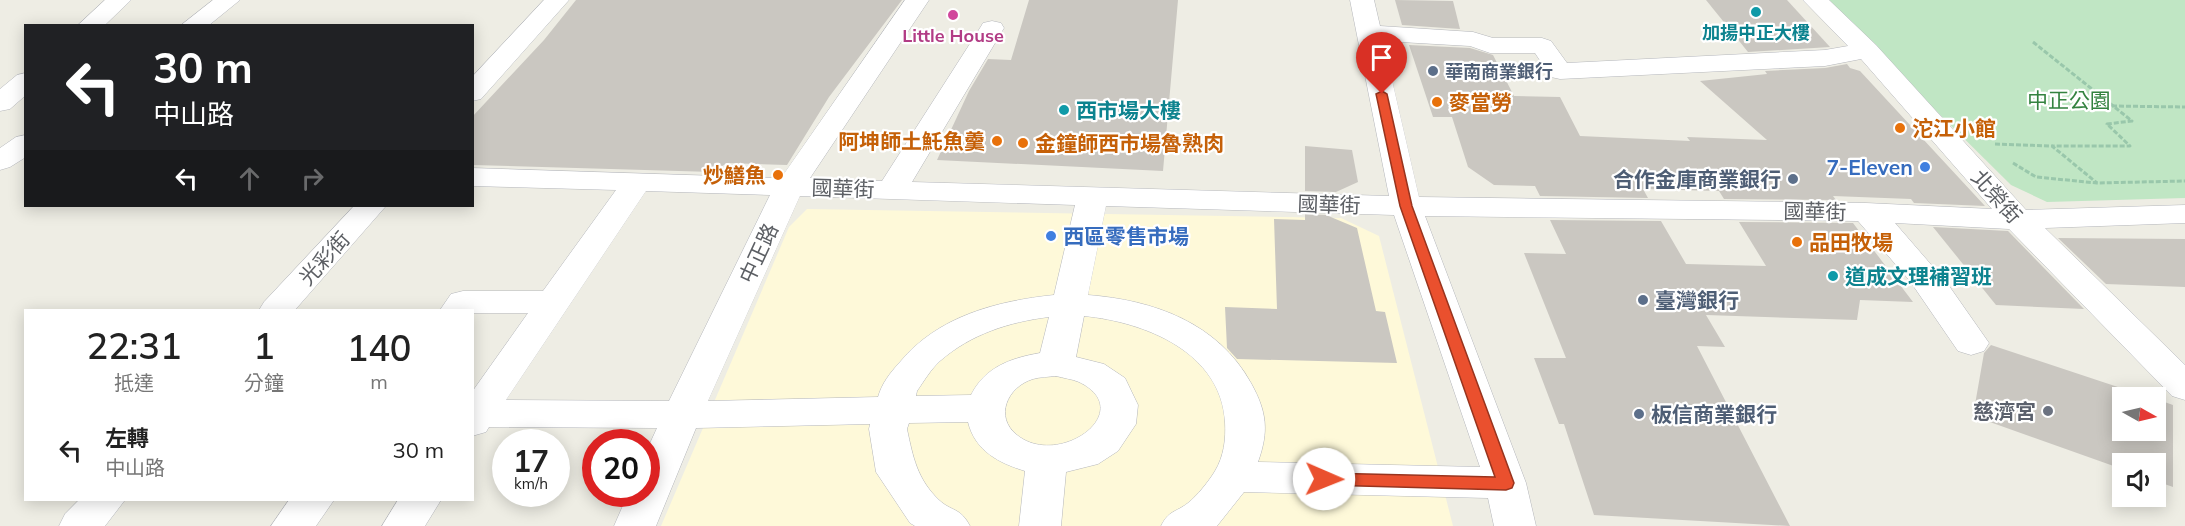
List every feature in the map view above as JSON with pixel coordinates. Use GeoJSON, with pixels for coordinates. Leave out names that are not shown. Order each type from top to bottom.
{"type":"FeatureCollection","features":[{"type":"Feature","properties":{"kind":"street"},"geometry":{"type":"LineString","coordinates":[[91,24],[119,0]]}},
{"type":"Feature","properties":{"kind":"street"},"geometry":{"type":"LineString","coordinates":[[195,24],[228,0]]}},
{"type":"Feature","properties":{"kind":"street"},"geometry":{"type":"LineString","coordinates":[[474,91],[557,0]]}},
{"type":"Feature","properties":{"kind":"street","name":"中正路"},"geometry":{"type":"LineString","coordinates":[[634,526],[681,415],[790,186],[917,0]]}},
{"type":"Feature","properties":{"kind":"street"},"geometry":{"type":"LineString","coordinates":[[1362,0],[1406,206],[1506,483],[1515,526]]}},
{"type":"Feature","properties":{"kind":"street","name":"北榮街"},"geometry":{"type":"LineString","coordinates":[[1815,0],[1867,50],[2018,220],[2185,387]]}},
{"type":"Feature","properties":{"kind":"street"},"geometry":{"type":"LineString","coordinates":[[892,189],[992,28]]}},
{"type":"Feature","properties":{"kind":"street"},"geometry":{"type":"LineString","coordinates":[[1369,33],[1473,39],[1490,45],[1542,46],[1560,71],[1825,58],[1867,50]]}},
{"type":"Feature","properties":{"kind":"street"},"geometry":{"type":"LineString","coordinates":[[0,103],[24,83]]}},
{"type":"Feature","properties":{"kind":"street"},"geometry":{"type":"LineString","coordinates":[[0,162],[24,144]]}},
{"type":"Feature","properties":{"kind":"street"},"geometry":{"type":"LineString","coordinates":[[0,172],[24,172]]}},
{"type":"Feature","properties":{"kind":"street","name":"國華街"},"geometry":{"type":"LineString","coordinates":[[474,177],[1092,197],[1131,184],[1406,206],[1866,212],[2018,220],[2185,214]]}},
{"type":"Feature","properties":{"kind":"street"},"geometry":{"type":"LineString","coordinates":[[481,399],[637,182]]}},
{"type":"Feature","properties":{"kind":"street"},"geometry":{"type":"LineString","coordinates":[[1056,364],[1092,197]]}},
{"type":"Feature","properties":{"kind":"street","name":"光彩街"},"geometry":{"type":"LineString","coordinates":[[277,309],[370,207]]}},
{"type":"Feature","properties":{"kind":"street"},"geometry":{"type":"LineString","coordinates":[[1866,212],[1887,232],[1936,289],[1971,343]]}},
{"type":"Feature","properties":{"kind":"street"},"geometry":{"type":"LineString","coordinates":[[459,309],[463,303],[552,302]]}},
{"type":"Feature","properties":{"kind":"street"},"geometry":{"type":"LineString","coordinates":[[949,526],[925,512],[896,472],[888,429],[899,388],[927,353],[968,326],[1017,310],[1070,303],[1116,308],[1159,321],[1196,341],[1225,369],[1243,403],[1246,440],[1233,477],[1203,513],[1182,526]]}},
{"type":"Feature","properties":{"kind":"street"},"geometry":{"type":"LineString","coordinates":[[1056,364],[1076,366],[1094,373],[1108,383],[1118,396],[1121,411],[1117,426],[1106,440],[1090,451],[1069,458],[1026,457],[1007,448],[994,437],[985,423],[985,408],[990,394],[1001,381],[1035,365],[1056,364]]}},
{"type":"Feature","properties":{"kind":"street"},"geometry":{"type":"LineString","coordinates":[[481,399],[681,415],[985,408]]}},
{"type":"Feature","properties":{"kind":"street"},"geometry":{"type":"LineString","coordinates":[[1040,526],[1047,459]]}},
{"type":"Feature","properties":{"kind":"street"},"geometry":{"type":"LineString","coordinates":[[1233,477],[1506,483]]}},
{"type":"Feature","properties":{"kind":"street"},"geometry":{"type":"LineString","coordinates":[[80,526],[103,501]]}},
{"type":"Feature","properties":{"kind":"street"},"geometry":{"type":"LineString","coordinates":[[292,526],[312,501]]}},
{"type":"Feature","properties":{"kind":"street"},"geometry":{"type":"LineString","coordinates":[[403,526],[419,501]]}},
{"type":"Feature","properties":{"kind":"path"},"geometry":{"type":"LineString","coordinates":[[1994,144],[2130,146],[2107,124],[2132,121],[2033,42]]}},
{"type":"Feature","properties":{"kind":"path"},"geometry":{"type":"LineString","coordinates":[[2111,106],[2185,107]]}},
{"type":"Feature","properties":{"kind":"path"},"geometry":{"type":"LineString","coordinates":[[2052,146],[2097,183]]}},
{"type":"Feature","properties":{"kind":"path"},"geometry":{"type":"LineString","coordinates":[[2009,160],[2036,177],[2097,183],[2185,181]]}},
{"type":"Feature","properties":{"kind":"shaded area"},"geometry":{"type":"Polygon","coordinates":[[[807,209],[1341,218],[1379,236],[1453,526],[661,526],[789,227],[807,209]]]}},
{"type":"Feature","properties":{"kind":"green space","name":"中正公園"},"geometry":{"type":"Polygon","coordinates":[[[1824,0],[2185,0],[2185,198],[2047,202],[2011,185],[1824,0]]]}},
{"type":"Feature","properties":{"kind":"building"},"geometry":{"type":"Polygon","coordinates":[[[576,0],[902,0],[829,97],[787,165],[727,163],[713,172],[474,165],[474,115],[544,40],[576,0]]]}},
{"type":"Feature","properties":{"kind":"building","name":"西市場大樓"},"geometry":{"type":"Polygon","coordinates":[[[1029,0],[1178,0],[1163,171],[937,160],[969,91],[988,59],[1011,60],[1029,0]]]}},
{"type":"Feature","properties":{"kind":"building"},"geometry":{"type":"Polygon","coordinates":[[[1395,0],[1453,1],[1460,29],[1402,25],[1395,0]]]}},
{"type":"Feature","properties":{"kind":"building"},"geometry":{"type":"Polygon","coordinates":[[[1706,0],[1787,0],[1830,47],[1748,52],[1706,0]]]}},
{"type":"Feature","properties":{"kind":"building"},"geometry":{"type":"Polygon","coordinates":[[[1409,45],[1470,48],[1493,55],[1514,96],[1560,97],[1580,136],[1690,141],[1687,137],[1767,140],[1700,81],[1767,74],[1765,71],[1825,68],[1847,64],[1850,68],[1860,71],[1985,206],[1914,203],[1911,199],[1833,196],[1836,200],[1724,199],[1719,191],[1643,189],[1648,198],[1540,196],[1535,186],[1494,185],[1468,167],[1452,117],[1433,117],[1409,45]]]}},
{"type":"Feature","properties":{"kind":"building"},"geometry":{"type":"Polygon","coordinates":[[[1305,146],[1352,150],[1358,182],[1336,192],[1305,191],[1305,146]]]}},
{"type":"Feature","properties":{"kind":"building"},"geometry":{"type":"Polygon","coordinates":[[[1305,214],[1326,215],[1357,228],[1376,311],[1385,312],[1397,363],[1237,359],[1227,348],[1225,307],[1277,309],[1274,219],[1305,220],[1305,214]]]}},
{"type":"Feature","properties":{"kind":"building"},"geometry":{"type":"Polygon","coordinates":[[[1550,220],[1661,221],[1686,264],[1766,266],[1739,222],[1853,223],[1913,302],[1860,300],[1857,320],[1706,315],[1725,347],[1697,346],[1790,526],[1594,515],[1564,424],[1559,424],[1534,358],[1566,358],[1524,253],[1566,254],[1550,220]]]}},
{"type":"Feature","properties":{"kind":"building"},"geometry":{"type":"Polygon","coordinates":[[[1933,227],[2008,231],[2084,309],[1996,305],[1933,227]]]}},
{"type":"Feature","properties":{"kind":"building"},"geometry":{"type":"Polygon","coordinates":[[[2058,238],[2185,239],[2185,287],[2106,284],[2058,238]]]}},
{"type":"Feature","properties":{"kind":"building","name":"慈濟宮"},"geometry":{"type":"Polygon","coordinates":[[[1991,345],[2118,387],[2112,387],[2112,441],[2166,441],[2166,403],[2173,405],[2173,487],[2166,485],[2166,453],[2112,453],[2112,465],[1973,416],[1984,353],[1991,345]]]}},
{"type":"Feature","properties":{"kind":"place","name":"加揚中正大樓"},"geometry":{"type":"Point","coordinates":[1756,12]}},
{"type":"Feature","properties":{"kind":"place","name":"Little House"},"geometry":{"type":"Point","coordinates":[953,15]}},
{"type":"Feature","properties":{"kind":"place","name":"華南商業銀行"},"geometry":{"type":"Point","coordinates":[1433,71]}},
{"type":"Feature","properties":{"kind":"place","name":"麥當勞"},"geometry":{"type":"Point","coordinates":[1437,102]}},
{"type":"Feature","properties":{"kind":"place","name":"西市場大樓"},"geometry":{"type":"Point","coordinates":[1064,110]}},
{"type":"Feature","properties":{"kind":"place","name":"沱江小館"},"geometry":{"type":"Point","coordinates":[1900,128]}},
{"type":"Feature","properties":{"kind":"place","name":"阿坤師土魠魚羹"},"geometry":{"type":"Point","coordinates":[997,141]}},
{"type":"Feature","properties":{"kind":"place","name":"金鐘師西市場魯熟肉"},"geometry":{"type":"Point","coordinates":[1023,143]}},
{"type":"Feature","properties":{"kind":"place","name":"7-Eleven"},"geometry":{"type":"Point","coordinates":[1925,167]}},
{"type":"Feature","properties":{"kind":"place","name":"炒鱔魚"},"geometry":{"type":"Point","coordinates":[778,175]}},
{"type":"Feature","properties":{"kind":"place","name":"合作金庫商業銀行"},"geometry":{"type":"Point","coordinates":[1793,179]}},
{"type":"Feature","properties":{"kind":"place","name":"西區零售市場"},"geometry":{"type":"Point","coordinates":[1051,236]}},
{"type":"Feature","properties":{"kind":"place","name":"品田牧場"},"geometry":{"type":"Point","coordinates":[1797,242]}},
{"type":"Feature","properties":{"kind":"place","name":"道成文理補習班"},"geometry":{"type":"Point","coordinates":[1833,276]}},
{"type":"Feature","properties":{"kind":"place","name":"臺灣銀行"},"geometry":{"type":"Point","coordinates":[1643,300]}},
{"type":"Feature","properties":{"kind":"place","name":"慈濟宮"},"geometry":{"type":"Point","coordinates":[2048,411]}},
{"type":"Feature","properties":{"kind":"place","name":"板信商業銀行"},"geometry":{"type":"Point","coordinates":[1639,414]}},
{"type":"Feature","properties":{"kind":"route"},"geometry":{"type":"LineString","coordinates":[[1324,479],[1506,483],[1406,206],[1382,94]]}}]}
